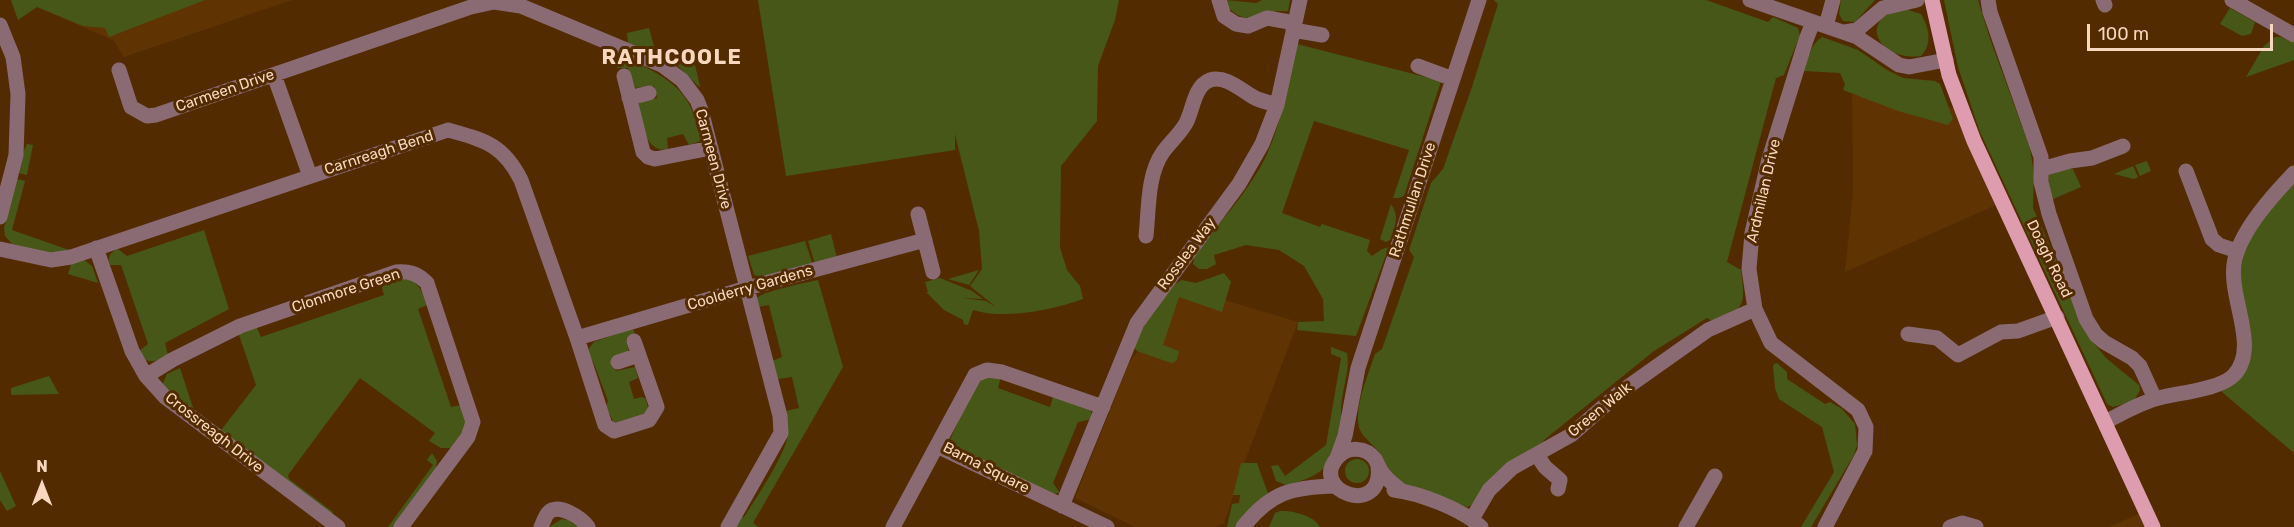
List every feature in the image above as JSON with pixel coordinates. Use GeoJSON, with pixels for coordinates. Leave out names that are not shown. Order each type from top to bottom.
{"type":"FeatureCollection","features":[{"type":"Feature","properties":{"kind":"main road","name":"Doagh Road"},"geometry":{"type":"LineString","coordinates":[[1932,0],[1952,84],[1974,141],[2153,527]]}},
{"type":"Feature","properties":{"kind":"street"},"geometry":{"type":"LineString","coordinates":[[1219,0],[1224,16],[1236,24],[1248,26],[1267,18],[1322,35]]}},
{"type":"Feature","properties":{"kind":"street","name":"Rosslea Way"},"geometry":{"type":"LineString","coordinates":[[1062,506],[1122,354],[1137,323],[1239,184],[1262,144],[1277,105],[1300,0]]}},
{"type":"Feature","properties":{"kind":"street","name":"Rathmullan Drive"},"geometry":{"type":"LineString","coordinates":[[1335,461],[1345,436],[1358,368],[1479,0]]}},
{"type":"Feature","properties":{"kind":"street"},"geometry":{"type":"LineString","coordinates":[[1750,0],[1845,32],[1899,65],[1909,68],[1946,60]]}},
{"type":"Feature","properties":{"kind":"street","name":"Ardmillan Drive"},"geometry":{"type":"LineString","coordinates":[[1829,526],[1865,451],[1866,427],[1858,410],[1772,343],[1755,309],[1749,269],[1752,233],[1768,159],[1806,40],[1820,24],[1833,0]]}},
{"type":"Feature","properties":{"kind":"street"},"geometry":{"type":"LineString","coordinates":[[1845,32],[1857,30],[1889,6],[1917,0]]}},
{"type":"Feature","properties":{"kind":"street"},"geometry":{"type":"LineString","coordinates":[[1988,0],[1990,12],[2041,157],[2041,182],[2049,214],[2086,319],[2096,335],[2104,342],[2132,358],[2140,366],[2155,399]]}},
{"type":"Feature","properties":{"kind":"street"},"geometry":{"type":"LineString","coordinates":[[2232,0],[2294,35]]}},
{"type":"Feature","properties":{"kind":"street","name":"Carmeen Drive"},"geometry":{"type":"LineString","coordinates":[[120,70],[131,107],[147,116],[471,7],[494,2],[521,6],[662,65],[682,80],[697,100],[780,412],[781,433],[728,527]]}},
{"type":"Feature","properties":{"kind":"street"},"geometry":{"type":"LineString","coordinates":[[1874,15],[1870,34],[1874,48]]}},
{"type":"Feature","properties":{"kind":"street"},"geometry":{"type":"LineString","coordinates":[[0,25],[13,57],[18,94],[16,155],[0,217]]}},
{"type":"Feature","properties":{"kind":"street"},"geometry":{"type":"LineString","coordinates":[[1418,66],[1453,79]]}},
{"type":"Feature","properties":{"kind":"street"},"geometry":{"type":"LineString","coordinates":[[274,75],[310,176]]}},
{"type":"Feature","properties":{"kind":"street"},"geometry":{"type":"LineString","coordinates":[[624,76],[643,152],[648,157],[655,159],[711,148]]}},
{"type":"Feature","properties":{"kind":"street"},"geometry":{"type":"LineString","coordinates":[[1146,236],[1151,185],[1157,164],[1164,150],[1186,123],[1199,88],[1210,80],[1221,80],[1234,84],[1257,99],[1277,105]]}},
{"type":"Feature","properties":{"kind":"street"},"geometry":{"type":"LineString","coordinates":[[630,98],[650,93]]}},
{"type":"Feature","properties":{"kind":"street","name":"Carnreagh Bend"},"geometry":{"type":"LineString","coordinates":[[0,249],[51,260],[96,248],[448,130],[483,140],[506,155],[521,180],[605,425],[614,430],[649,420],[657,407],[636,348],[618,362]]}},
{"type":"Feature","properties":{"kind":"street"},"geometry":{"type":"LineString","coordinates":[[2042,169],[2070,161],[2092,159],[2123,146]]}},
{"type":"Feature","properties":{"kind":"street"},"geometry":{"type":"LineString","coordinates":[[2186,171],[2212,239],[2219,245],[2237,251]]}},
{"type":"Feature","properties":{"kind":"street"},"geometry":{"type":"LineString","coordinates":[[2105,422],[2155,399],[2217,384],[2235,375],[2244,358],[2245,338],[2233,283],[2237,251],[2241,240],[2274,194],[2294,173]]}},
{"type":"Feature","properties":{"kind":"street"},"geometry":{"type":"LineString","coordinates":[[918,214],[933,272]]}},
{"type":"Feature","properties":{"kind":"street","name":"Coolderry Gardens"},"geometry":{"type":"LineString","coordinates":[[577,338],[747,288],[925,240]]}},
{"type":"Feature","properties":{"kind":"street","name":"Crossreagh Drive"},"geometry":{"type":"LineString","coordinates":[[96,248],[132,351],[146,376],[165,397],[338,527]]}},
{"type":"Feature","properties":{"kind":"street","name":"Clonmore Green"},"geometry":{"type":"LineString","coordinates":[[146,376],[172,360],[240,326],[396,272],[408,271],[420,275],[427,283],[473,422],[468,437],[401,527]]}},
{"type":"Feature","properties":{"kind":"street","name":"Green Walk"},"geometry":{"type":"LineString","coordinates":[[1476,523],[1489,490],[1518,464],[1571,435],[1619,393],[1708,330],[1755,309]]}},
{"type":"Feature","properties":{"kind":"street"},"geometry":{"type":"LineString","coordinates":[[1908,334],[1937,338],[1958,355],[2001,332],[2018,332],[2057,317]]}},
{"type":"Feature","properties":{"kind":"street","name":"Barna Square"},"geometry":{"type":"LineString","coordinates":[[1103,407],[1002,372],[987,370],[975,375],[937,446],[1107,527]]}},
{"type":"Feature","properties":{"kind":"street","name":"Rathmullan Drive"},"geometry":{"type":"LineString","coordinates":[[1350,401],[1355,426],[1364,451]]}},
{"type":"Feature","properties":{"kind":"street"},"geometry":{"type":"LineString","coordinates":[[893,527],[937,446]]}},
{"type":"Feature","properties":{"kind":"street"},"geometry":{"type":"LineString","coordinates":[[1302,489],[1321,476],[1335,461],[1350,450],[1364,451],[1375,460],[1390,481],[1402,490]]}},
{"type":"Feature","properties":{"kind":"street"},"geometry":{"type":"LineString","coordinates":[[1537,455],[1545,467],[1561,481]]}},
{"type":"Feature","properties":{"kind":"street"},"geometry":{"type":"LineString","coordinates":[[1335,461],[1331,472],[1336,486],[1347,495],[1354,496],[1362,495],[1374,487],[1379,474],[1378,466]]}},
{"type":"Feature","properties":{"kind":"street"},"geometry":{"type":"LineString","coordinates":[[1694,523],[1715,476]]}},
{"type":"Feature","properties":{"kind":"street"},"geometry":{"type":"LineString","coordinates":[[1243,527],[1258,508],[1275,496],[1302,489],[1336,486]]}},
{"type":"Feature","properties":{"kind":"street"},"geometry":{"type":"LineString","coordinates":[[1374,487],[1402,490],[1442,504],[1476,523]]}},
{"type":"Feature","properties":{"kind":"street"},"geometry":{"type":"LineString","coordinates":[[541,527],[548,513],[554,510],[561,510],[583,520],[588,527]]}},
{"type":"Feature","properties":{"kind":"street"},"geometry":{"type":"LineString","coordinates":[[1950,527],[1962,523],[1976,527]]}},
{"type":"Feature","properties":{"kind":"shaded area"},"geometry":{"type":"Polygon","coordinates":[[[11,0],[292,0],[124,57],[113,40],[37,7],[18,20],[11,0]]]}},
{"type":"Feature","properties":{"kind":"shaded area"},"geometry":{"type":"Polygon","coordinates":[[[1852,94],[1954,108],[1996,205],[1845,272],[1853,191],[1852,94]]]}},
{"type":"Feature","properties":{"kind":"shaded area"},"geometry":{"type":"Polygon","coordinates":[[[1184,288],[1298,322],[1224,523],[1215,527],[1135,527],[1075,498],[1129,363],[1184,288]]]}},
{"type":"Feature","properties":{"kind":"shaded area"},"geometry":{"type":"Polygon","coordinates":[[[2140,513],[2146,527],[2110,527],[2140,513]]]}},
{"type":"Feature","properties":{"kind":"green space"},"geometry":{"type":"Polygon","coordinates":[[[11,0],[205,0],[109,37],[105,28],[83,26],[37,7],[18,20],[11,0]]]}},
{"type":"Feature","properties":{"kind":"green space"},"geometry":{"type":"Polygon","coordinates":[[[758,0],[1119,0],[1115,20],[1098,66],[1097,121],[1061,166],[1060,248],[1067,270],[1080,286],[1083,299],[1057,307],[1013,314],[973,310],[968,325],[944,310],[926,292],[928,292],[925,282],[940,278],[972,291],[983,299],[962,298],[986,301],[996,307],[970,286],[982,269],[979,231],[955,134],[955,150],[786,176],[758,0]]]}},
{"type":"Feature","properties":{"kind":"green space"},"geometry":{"type":"Polygon","coordinates":[[[1226,0],[1256,3],[1262,0],[1290,0],[1288,11],[1276,11],[1247,18],[1236,14],[1223,3],[1226,0]]]}},
{"type":"Feature","properties":{"kind":"green space"},"geometry":{"type":"Polygon","coordinates":[[[1494,0],[1706,0],[1768,22],[1773,17],[1798,28],[1800,35],[1784,75],[1776,78],[1727,262],[1741,270],[1743,298],[1738,309],[1714,322],[1707,318],[1654,351],[1544,440],[1541,449],[1467,507],[1397,481],[1378,451],[1361,432],[1358,414],[1362,393],[1375,354],[1382,349],[1414,257],[1409,250],[1431,183],[1443,169],[1472,87],[1498,4],[1494,0]]]}},
{"type":"Feature","properties":{"kind":"green space"},"geometry":{"type":"Polygon","coordinates":[[[1841,0],[1875,0],[1855,22],[1843,21],[1839,14],[1841,0]]]}},
{"type":"Feature","properties":{"kind":"green space"},"geometry":{"type":"Polygon","coordinates":[[[1944,0],[1978,0],[2030,148],[2034,175],[2033,208],[2093,342],[2106,358],[2139,385],[2140,390],[2134,401],[2113,407],[2107,404],[1980,132],[1958,67],[1944,0]]]}},
{"type":"Feature","properties":{"kind":"green space"},"geometry":{"type":"Polygon","coordinates":[[[2230,8],[2255,22],[2251,34],[2242,36],[2220,24],[2230,8]]]}},
{"type":"Feature","properties":{"kind":"green space"},"geometry":{"type":"Polygon","coordinates":[[[1905,9],[1921,14],[1926,25],[1928,41],[1921,56],[1906,56],[1893,52],[1884,46],[1878,37],[1877,29],[1881,20],[1890,13],[1905,9]]]}},
{"type":"Feature","properties":{"kind":"green space"},"geometry":{"type":"Polygon","coordinates":[[[649,28],[656,53],[628,43],[627,33],[649,28]]]}},
{"type":"Feature","properties":{"kind":"green space"},"geometry":{"type":"Polygon","coordinates":[[[1822,37],[1858,50],[1903,78],[1935,81],[1940,84],[1953,119],[1948,125],[1898,111],[1843,90],[1845,84],[1840,73],[1804,71],[1812,48],[1822,37]]]}},
{"type":"Feature","properties":{"kind":"green space"},"geometry":{"type":"Polygon","coordinates":[[[2275,37],[2281,37],[2294,43],[2294,60],[2246,77],[2264,46],[2275,37]]]}},
{"type":"Feature","properties":{"kind":"green space"},"geometry":{"type":"Polygon","coordinates":[[[1297,44],[1441,81],[1404,196],[1393,198],[1409,150],[1314,121],[1282,213],[1320,227],[1322,224],[1370,240],[1367,251],[1372,256],[1389,247],[1356,336],[1297,330],[1298,322],[1324,321],[1323,299],[1304,266],[1279,250],[1246,245],[1214,255],[1216,264],[1207,269],[1199,269],[1193,264],[1195,254],[1244,192],[1268,152],[1282,112],[1297,44]]]}},
{"type":"Feature","properties":{"kind":"green space"},"geometry":{"type":"Polygon","coordinates":[[[614,53],[663,77],[682,94],[695,118],[700,141],[689,145],[683,134],[667,138],[668,149],[660,149],[649,141],[638,103],[657,98],[654,86],[634,88],[628,68],[617,68],[614,53]]]}},
{"type":"Feature","properties":{"kind":"green space"},"geometry":{"type":"Polygon","coordinates":[[[694,61],[700,86],[699,87],[677,65],[694,61]]]}},
{"type":"Feature","properties":{"kind":"green space"},"geometry":{"type":"Polygon","coordinates":[[[27,144],[33,145],[27,175],[19,173],[27,144]]]}},
{"type":"Feature","properties":{"kind":"green space"},"geometry":{"type":"Polygon","coordinates":[[[2147,161],[2151,171],[2140,176],[2135,165],[2147,161]]]}},
{"type":"Feature","properties":{"kind":"green space"},"geometry":{"type":"Polygon","coordinates":[[[2133,166],[2138,177],[2134,179],[2114,174],[2133,166]]]}},
{"type":"Feature","properties":{"kind":"green space"},"geometry":{"type":"Polygon","coordinates":[[[2065,168],[2073,169],[2081,187],[2051,200],[2048,175],[2065,168]]]}},
{"type":"Feature","properties":{"kind":"green space"},"geometry":{"type":"Polygon","coordinates":[[[17,179],[25,181],[12,230],[69,250],[49,254],[12,244],[5,236],[4,228],[17,179]]]}},
{"type":"Feature","properties":{"kind":"green space"},"geometry":{"type":"Polygon","coordinates":[[[2294,182],[2294,453],[2216,387],[2238,376],[2239,283],[2244,250],[2273,200],[2294,182]]]}},
{"type":"Feature","properties":{"kind":"green space"},"geometry":{"type":"Polygon","coordinates":[[[1391,204],[1396,222],[1390,240],[1386,242],[1380,239],[1391,204]]]}},
{"type":"Feature","properties":{"kind":"green space"},"geometry":{"type":"Polygon","coordinates":[[[204,230],[229,309],[165,343],[168,355],[155,361],[148,361],[139,351],[148,344],[121,265],[110,265],[110,255],[118,249],[127,256],[204,230]]]}},
{"type":"Feature","properties":{"kind":"green space"},"geometry":{"type":"Polygon","coordinates":[[[831,234],[837,258],[815,264],[808,241],[831,234]]]}},
{"type":"Feature","properties":{"kind":"green space"},"geometry":{"type":"Polygon","coordinates":[[[805,241],[813,265],[762,277],[754,275],[748,256],[805,241]]]}},
{"type":"Feature","properties":{"kind":"green space"},"geometry":{"type":"Polygon","coordinates":[[[84,260],[92,266],[98,283],[68,274],[72,261],[84,260]]]}},
{"type":"Feature","properties":{"kind":"green space"},"geometry":{"type":"Polygon","coordinates":[[[979,270],[969,285],[948,279],[979,270]]]}},
{"type":"Feature","properties":{"kind":"green space"},"geometry":{"type":"Polygon","coordinates":[[[1224,273],[1231,282],[1222,312],[1179,297],[1163,345],[1179,351],[1177,360],[1173,363],[1168,362],[1137,351],[1133,346],[1134,339],[1173,285],[1182,280],[1196,283],[1224,273]]]}},
{"type":"Feature","properties":{"kind":"green space"},"geometry":{"type":"Polygon","coordinates":[[[401,277],[412,280],[423,295],[427,305],[418,309],[451,407],[461,405],[465,418],[464,428],[452,448],[441,448],[429,441],[435,433],[360,378],[288,475],[289,479],[333,512],[332,514],[218,434],[256,385],[238,332],[256,326],[261,337],[384,295],[381,284],[401,277]]]}},
{"type":"Feature","properties":{"kind":"green space"},"geometry":{"type":"Polygon","coordinates":[[[818,280],[843,367],[753,523],[759,527],[734,527],[738,518],[744,517],[780,457],[787,439],[786,411],[799,408],[792,377],[778,379],[772,361],[782,357],[769,305],[758,307],[756,299],[775,290],[818,280]]]}},
{"type":"Feature","properties":{"kind":"green space"},"geometry":{"type":"Polygon","coordinates":[[[633,328],[635,335],[626,339],[629,352],[612,359],[616,371],[635,367],[638,378],[629,382],[634,399],[642,397],[646,399],[648,408],[646,413],[614,423],[606,407],[608,401],[593,361],[589,360],[588,350],[594,342],[633,328]]]}},
{"type":"Feature","properties":{"kind":"green space"},"geometry":{"type":"Polygon","coordinates":[[[1331,347],[1347,353],[1348,359],[1336,453],[1316,474],[1286,485],[1276,481],[1271,466],[1278,465],[1285,476],[1326,445],[1341,358],[1331,354],[1331,347]]]}},
{"type":"Feature","properties":{"kind":"green space"},"geometry":{"type":"Polygon","coordinates":[[[1777,363],[1787,372],[1787,379],[1825,404],[1830,402],[1842,409],[1855,424],[1857,445],[1854,455],[1811,527],[1801,527],[1834,472],[1822,427],[1779,399],[1775,388],[1773,367],[1777,363]]]}},
{"type":"Feature","properties":{"kind":"green space"},"geometry":{"type":"Polygon","coordinates":[[[180,368],[195,414],[162,385],[167,374],[180,368]]]}},
{"type":"Feature","properties":{"kind":"green space"},"geometry":{"type":"Polygon","coordinates":[[[1002,372],[998,388],[1050,407],[1055,390],[1091,411],[1092,419],[1078,422],[1053,483],[1060,493],[1050,494],[955,449],[949,442],[975,384],[987,375],[1002,372]]]}},
{"type":"Feature","properties":{"kind":"green space"},"geometry":{"type":"Polygon","coordinates":[[[49,376],[59,394],[11,395],[11,388],[49,376]]]}},
{"type":"Feature","properties":{"kind":"green space"},"geometry":{"type":"Polygon","coordinates":[[[432,453],[437,461],[436,468],[395,527],[388,527],[433,465],[427,460],[432,453]]]}},
{"type":"Feature","properties":{"kind":"green space"},"geometry":{"type":"Polygon","coordinates":[[[1357,459],[1362,460],[1368,466],[1368,476],[1362,482],[1357,483],[1352,482],[1346,476],[1345,471],[1346,466],[1352,460],[1357,459]]]}},
{"type":"Feature","properties":{"kind":"green space"},"geometry":{"type":"Polygon","coordinates":[[[1241,463],[1257,463],[1270,499],[1243,527],[1227,527],[1232,504],[1239,503],[1240,495],[1233,495],[1241,463]]]}},
{"type":"Feature","properties":{"kind":"green space"},"geometry":{"type":"Polygon","coordinates":[[[0,471],[16,506],[7,511],[0,500],[0,471]]]}},
{"type":"Feature","properties":{"kind":"green space"},"geometry":{"type":"Polygon","coordinates":[[[1280,511],[1303,515],[1320,527],[1269,527],[1275,513],[1280,511]]]}},
{"type":"Feature","properties":{"kind":"green space"},"geometry":{"type":"Polygon","coordinates":[[[562,519],[568,520],[578,527],[549,527],[562,519]]]}},
{"type":"Feature","properties":{"kind":"district","name":"RATHCOOLE"},"geometry":{"type":"Point","coordinates":[672,58]}}]}
